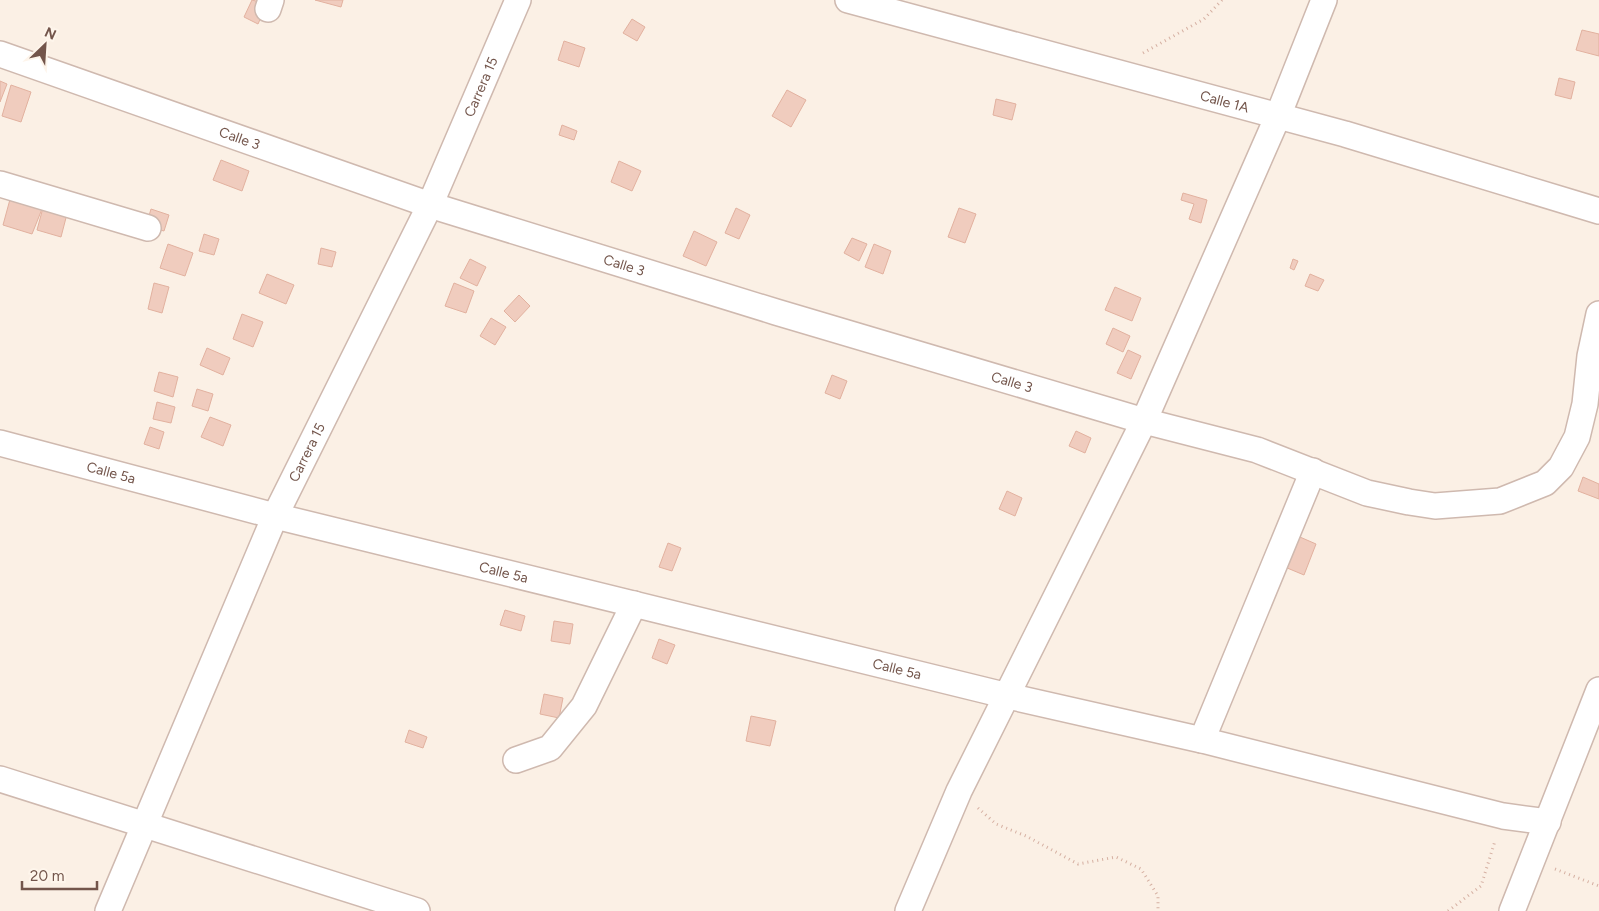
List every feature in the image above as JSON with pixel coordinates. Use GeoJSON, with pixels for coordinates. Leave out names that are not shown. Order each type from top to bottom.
{"type":"FeatureCollection","features":[{"type":"Feature","properties":{"kind":"street","name":"Carrera 15"},"geometry":{"type":"LineString","coordinates":[[108,911],[275,516],[430,205],[518,0]]}},
{"type":"Feature","properties":{"kind":"street","name":"Calle 1A"},"geometry":{"type":"LineString","coordinates":[[848,0],[1278,116],[1511,183],[1599,211]]}},
{"type":"Feature","properties":{"kind":"street"},"geometry":{"type":"LineString","coordinates":[[908,911],[959,791],[1144,421],[1278,116],[1324,0]]}},
{"type":"Feature","properties":{"kind":"street","name":"Calle 3"},"geometry":{"type":"LineString","coordinates":[[0,54],[430,205],[785,315],[1144,421],[1257,450],[1367,493],[1436,506],[1500,501],[1545,483],[1561,467],[1577,437],[1585,404],[1590,356],[1599,314]]}},
{"type":"Feature","properties":{"kind":"street"},"geometry":{"type":"LineString","coordinates":[[0,184],[148,228]]}},
{"type":"Feature","properties":{"kind":"street","name":"Calle 5a"},"geometry":{"type":"LineString","coordinates":[[0,442],[275,516],[1008,696],[1202,740],[1504,816],[1548,822]]}},
{"type":"Feature","properties":{"kind":"street"},"geometry":{"type":"LineString","coordinates":[[1202,740],[1313,471]]}},
{"type":"Feature","properties":{"kind":"street"},"geometry":{"type":"LineString","coordinates":[[516,760],[550,748],[584,706],[634,604]]}},
{"type":"Feature","properties":{"kind":"street"},"geometry":{"type":"LineString","coordinates":[[1512,911],[1599,690]]}},
{"type":"Feature","properties":{"kind":"street"},"geometry":{"type":"LineString","coordinates":[[0,779],[417,911]]}},
{"type":"Feature","properties":{"kind":"path"},"geometry":{"type":"LineString","coordinates":[[1112,71],[1204,19],[1222,0]]}},
{"type":"Feature","properties":{"kind":"path"},"geometry":{"type":"LineString","coordinates":[[959,791],[996,824],[1026,836],[1078,864],[1116,857],[1141,869],[1158,896],[1158,911]]}},
{"type":"Feature","properties":{"kind":"path"},"geometry":{"type":"LineString","coordinates":[[1448,911],[1481,886],[1504,816]]}},
{"type":"Feature","properties":{"kind":"path"},"geometry":{"type":"LineString","coordinates":[[1533,860],[1599,886]]}},
{"type":"Feature","properties":{"kind":"building"},"geometry":{"type":"Polygon","coordinates":[[[252,0],[267,4],[258,24],[244,17],[252,0]]]}},
{"type":"Feature","properties":{"kind":"building"},"geometry":{"type":"Polygon","coordinates":[[[315,0],[343,0],[341,7],[315,0]]]}},
{"type":"Feature","properties":{"kind":"building"},"geometry":{"type":"Polygon","coordinates":[[[632,19],[645,27],[637,41],[623,33],[632,19]]]}},
{"type":"Feature","properties":{"kind":"building"},"geometry":{"type":"Polygon","coordinates":[[[1582,30],[1599,34],[1599,56],[1576,50],[1582,30]]]}},
{"type":"Feature","properties":{"kind":"building"},"geometry":{"type":"Polygon","coordinates":[[[564,41],[585,48],[579,67],[558,60],[564,41]]]}},
{"type":"Feature","properties":{"kind":"building"},"geometry":{"type":"Polygon","coordinates":[[[1559,78],[1575,82],[1571,99],[1555,95],[1559,78]]]}},
{"type":"Feature","properties":{"kind":"building"},"geometry":{"type":"Polygon","coordinates":[[[0,81],[7,84],[0,102],[0,81]]]}},
{"type":"Feature","properties":{"kind":"building"},"geometry":{"type":"Polygon","coordinates":[[[11,85],[31,92],[21,122],[2,116],[11,85]]]}},
{"type":"Feature","properties":{"kind":"building"},"geometry":{"type":"Polygon","coordinates":[[[787,90],[806,100],[791,127],[772,116],[787,90]]]}},
{"type":"Feature","properties":{"kind":"building"},"geometry":{"type":"Polygon","coordinates":[[[996,99],[1016,104],[1012,120],[993,115],[996,99]]]}},
{"type":"Feature","properties":{"kind":"building"},"geometry":{"type":"Polygon","coordinates":[[[562,125],[577,131],[574,140],[559,135],[562,125]]]}},
{"type":"Feature","properties":{"kind":"building"},"geometry":{"type":"Polygon","coordinates":[[[221,160],[249,171],[242,191],[213,180],[221,160]]]}},
{"type":"Feature","properties":{"kind":"building"},"geometry":{"type":"Polygon","coordinates":[[[619,161],[641,171],[632,191],[611,182],[619,161]]]}},
{"type":"Feature","properties":{"kind":"building"},"geometry":{"type":"Polygon","coordinates":[[[12,192],[44,204],[32,234],[3,225],[12,192]]]}},
{"type":"Feature","properties":{"kind":"building"},"geometry":{"type":"Polygon","coordinates":[[[1183,193],[1207,200],[1201,223],[1189,219],[1194,204],[1181,200],[1183,193]]]}},
{"type":"Feature","properties":{"kind":"building"},"geometry":{"type":"Polygon","coordinates":[[[44,204],[68,210],[61,237],[37,230],[44,204]]]}},
{"type":"Feature","properties":{"kind":"building"},"geometry":{"type":"Polygon","coordinates":[[[736,208],[750,215],[739,239],[725,233],[736,208]]]}},
{"type":"Feature","properties":{"kind":"building"},"geometry":{"type":"Polygon","coordinates":[[[959,208],[976,214],[965,243],[948,237],[959,208]]]}},
{"type":"Feature","properties":{"kind":"building"},"geometry":{"type":"Polygon","coordinates":[[[151,209],[169,215],[164,231],[146,226],[151,209]]]}},
{"type":"Feature","properties":{"kind":"building"},"geometry":{"type":"Polygon","coordinates":[[[694,231],[717,242],[706,266],[683,256],[694,231]]]}},
{"type":"Feature","properties":{"kind":"building"},"geometry":{"type":"Polygon","coordinates":[[[204,234],[219,239],[214,255],[199,251],[204,234]]]}},
{"type":"Feature","properties":{"kind":"building"},"geometry":{"type":"Polygon","coordinates":[[[852,238],[867,244],[859,261],[844,253],[852,238]]]}},
{"type":"Feature","properties":{"kind":"building"},"geometry":{"type":"Polygon","coordinates":[[[168,244],[193,253],[185,276],[160,268],[168,244]]]}},
{"type":"Feature","properties":{"kind":"building"},"geometry":{"type":"Polygon","coordinates":[[[874,244],[891,251],[883,274],[865,267],[874,244]]]}},
{"type":"Feature","properties":{"kind":"building"},"geometry":{"type":"Polygon","coordinates":[[[321,248],[336,252],[332,267],[318,264],[321,248]]]}},
{"type":"Feature","properties":{"kind":"building"},"geometry":{"type":"Polygon","coordinates":[[[470,259],[486,267],[477,286],[460,278],[470,259]]]}},
{"type":"Feature","properties":{"kind":"building"},"geometry":{"type":"Polygon","coordinates":[[[1293,259],[1298,261],[1294,270],[1290,268],[1293,259]]]}},
{"type":"Feature","properties":{"kind":"building"},"geometry":{"type":"Polygon","coordinates":[[[267,274],[294,285],[286,304],[259,293],[267,274]]]}},
{"type":"Feature","properties":{"kind":"building"},"geometry":{"type":"Polygon","coordinates":[[[1310,274],[1324,280],[1318,291],[1305,286],[1310,274]]]}},
{"type":"Feature","properties":{"kind":"building"},"geometry":{"type":"Polygon","coordinates":[[[154,283],[169,287],[162,313],[148,309],[154,283]]]}},
{"type":"Feature","properties":{"kind":"building"},"geometry":{"type":"Polygon","coordinates":[[[454,283],[474,291],[466,313],[445,306],[454,283]]]}},
{"type":"Feature","properties":{"kind":"building"},"geometry":{"type":"Polygon","coordinates":[[[1115,287],[1141,298],[1132,321],[1105,310],[1115,287]]]}},
{"type":"Feature","properties":{"kind":"building"},"geometry":{"type":"Polygon","coordinates":[[[519,295],[530,306],[515,322],[504,311],[519,295]]]}},
{"type":"Feature","properties":{"kind":"building"},"geometry":{"type":"Polygon","coordinates":[[[242,314],[263,322],[253,347],[233,339],[242,314]]]}},
{"type":"Feature","properties":{"kind":"building"},"geometry":{"type":"Polygon","coordinates":[[[491,318],[506,327],[495,345],[480,336],[491,318]]]}},
{"type":"Feature","properties":{"kind":"building"},"geometry":{"type":"Polygon","coordinates":[[[1113,328],[1130,336],[1123,352],[1106,344],[1113,328]]]}},
{"type":"Feature","properties":{"kind":"building"},"geometry":{"type":"Polygon","coordinates":[[[207,348],[230,358],[223,375],[200,365],[207,348]]]}},
{"type":"Feature","properties":{"kind":"building"},"geometry":{"type":"Polygon","coordinates":[[[1128,350],[1141,356],[1131,379],[1117,373],[1128,350]]]}},
{"type":"Feature","properties":{"kind":"building"},"geometry":{"type":"Polygon","coordinates":[[[159,372],[178,377],[173,397],[154,391],[159,372]]]}},
{"type":"Feature","properties":{"kind":"building"},"geometry":{"type":"Polygon","coordinates":[[[832,375],[847,381],[840,399],[825,393],[832,375]]]}},
{"type":"Feature","properties":{"kind":"building"},"geometry":{"type":"Polygon","coordinates":[[[197,389],[213,394],[208,411],[192,406],[197,389]]]}},
{"type":"Feature","properties":{"kind":"building"},"geometry":{"type":"Polygon","coordinates":[[[157,402],[175,407],[171,423],[153,419],[157,402]]]}},
{"type":"Feature","properties":{"kind":"building"},"geometry":{"type":"Polygon","coordinates":[[[210,417],[231,425],[223,446],[201,437],[210,417]]]}},
{"type":"Feature","properties":{"kind":"building"},"geometry":{"type":"Polygon","coordinates":[[[150,427],[164,432],[159,449],[144,444],[150,427]]]}},
{"type":"Feature","properties":{"kind":"building"},"geometry":{"type":"Polygon","coordinates":[[[1076,431],[1091,438],[1085,453],[1069,446],[1076,431]]]}},
{"type":"Feature","properties":{"kind":"building"},"geometry":{"type":"Polygon","coordinates":[[[1583,477],[1599,484],[1599,499],[1578,491],[1583,477]]]}},
{"type":"Feature","properties":{"kind":"building"},"geometry":{"type":"Polygon","coordinates":[[[1007,491],[1022,498],[1015,516],[999,509],[1007,491]]]}},
{"type":"Feature","properties":{"kind":"building"},"geometry":{"type":"Polygon","coordinates":[[[1293,534],[1316,544],[1304,575],[1280,565],[1293,534]]]}},
{"type":"Feature","properties":{"kind":"building"},"geometry":{"type":"Polygon","coordinates":[[[668,543],[681,548],[672,571],[659,567],[668,543]]]}},
{"type":"Feature","properties":{"kind":"building"},"geometry":{"type":"Polygon","coordinates":[[[505,610],[525,616],[521,631],[500,625],[505,610]]]}},
{"type":"Feature","properties":{"kind":"building"},"geometry":{"type":"Polygon","coordinates":[[[554,621],[573,624],[570,644],[551,641],[554,621]]]}},
{"type":"Feature","properties":{"kind":"building"},"geometry":{"type":"Polygon","coordinates":[[[659,639],[675,645],[667,664],[652,658],[659,639]]]}},
{"type":"Feature","properties":{"kind":"building"},"geometry":{"type":"Polygon","coordinates":[[[544,694],[563,698],[559,718],[540,714],[544,694]]]}},
{"type":"Feature","properties":{"kind":"building"},"geometry":{"type":"Polygon","coordinates":[[[751,716],[776,721],[770,746],[746,741],[751,716]]]}},
{"type":"Feature","properties":{"kind":"building"},"geometry":{"type":"Polygon","coordinates":[[[409,730],[427,737],[423,748],[405,742],[409,730]]]}}]}
